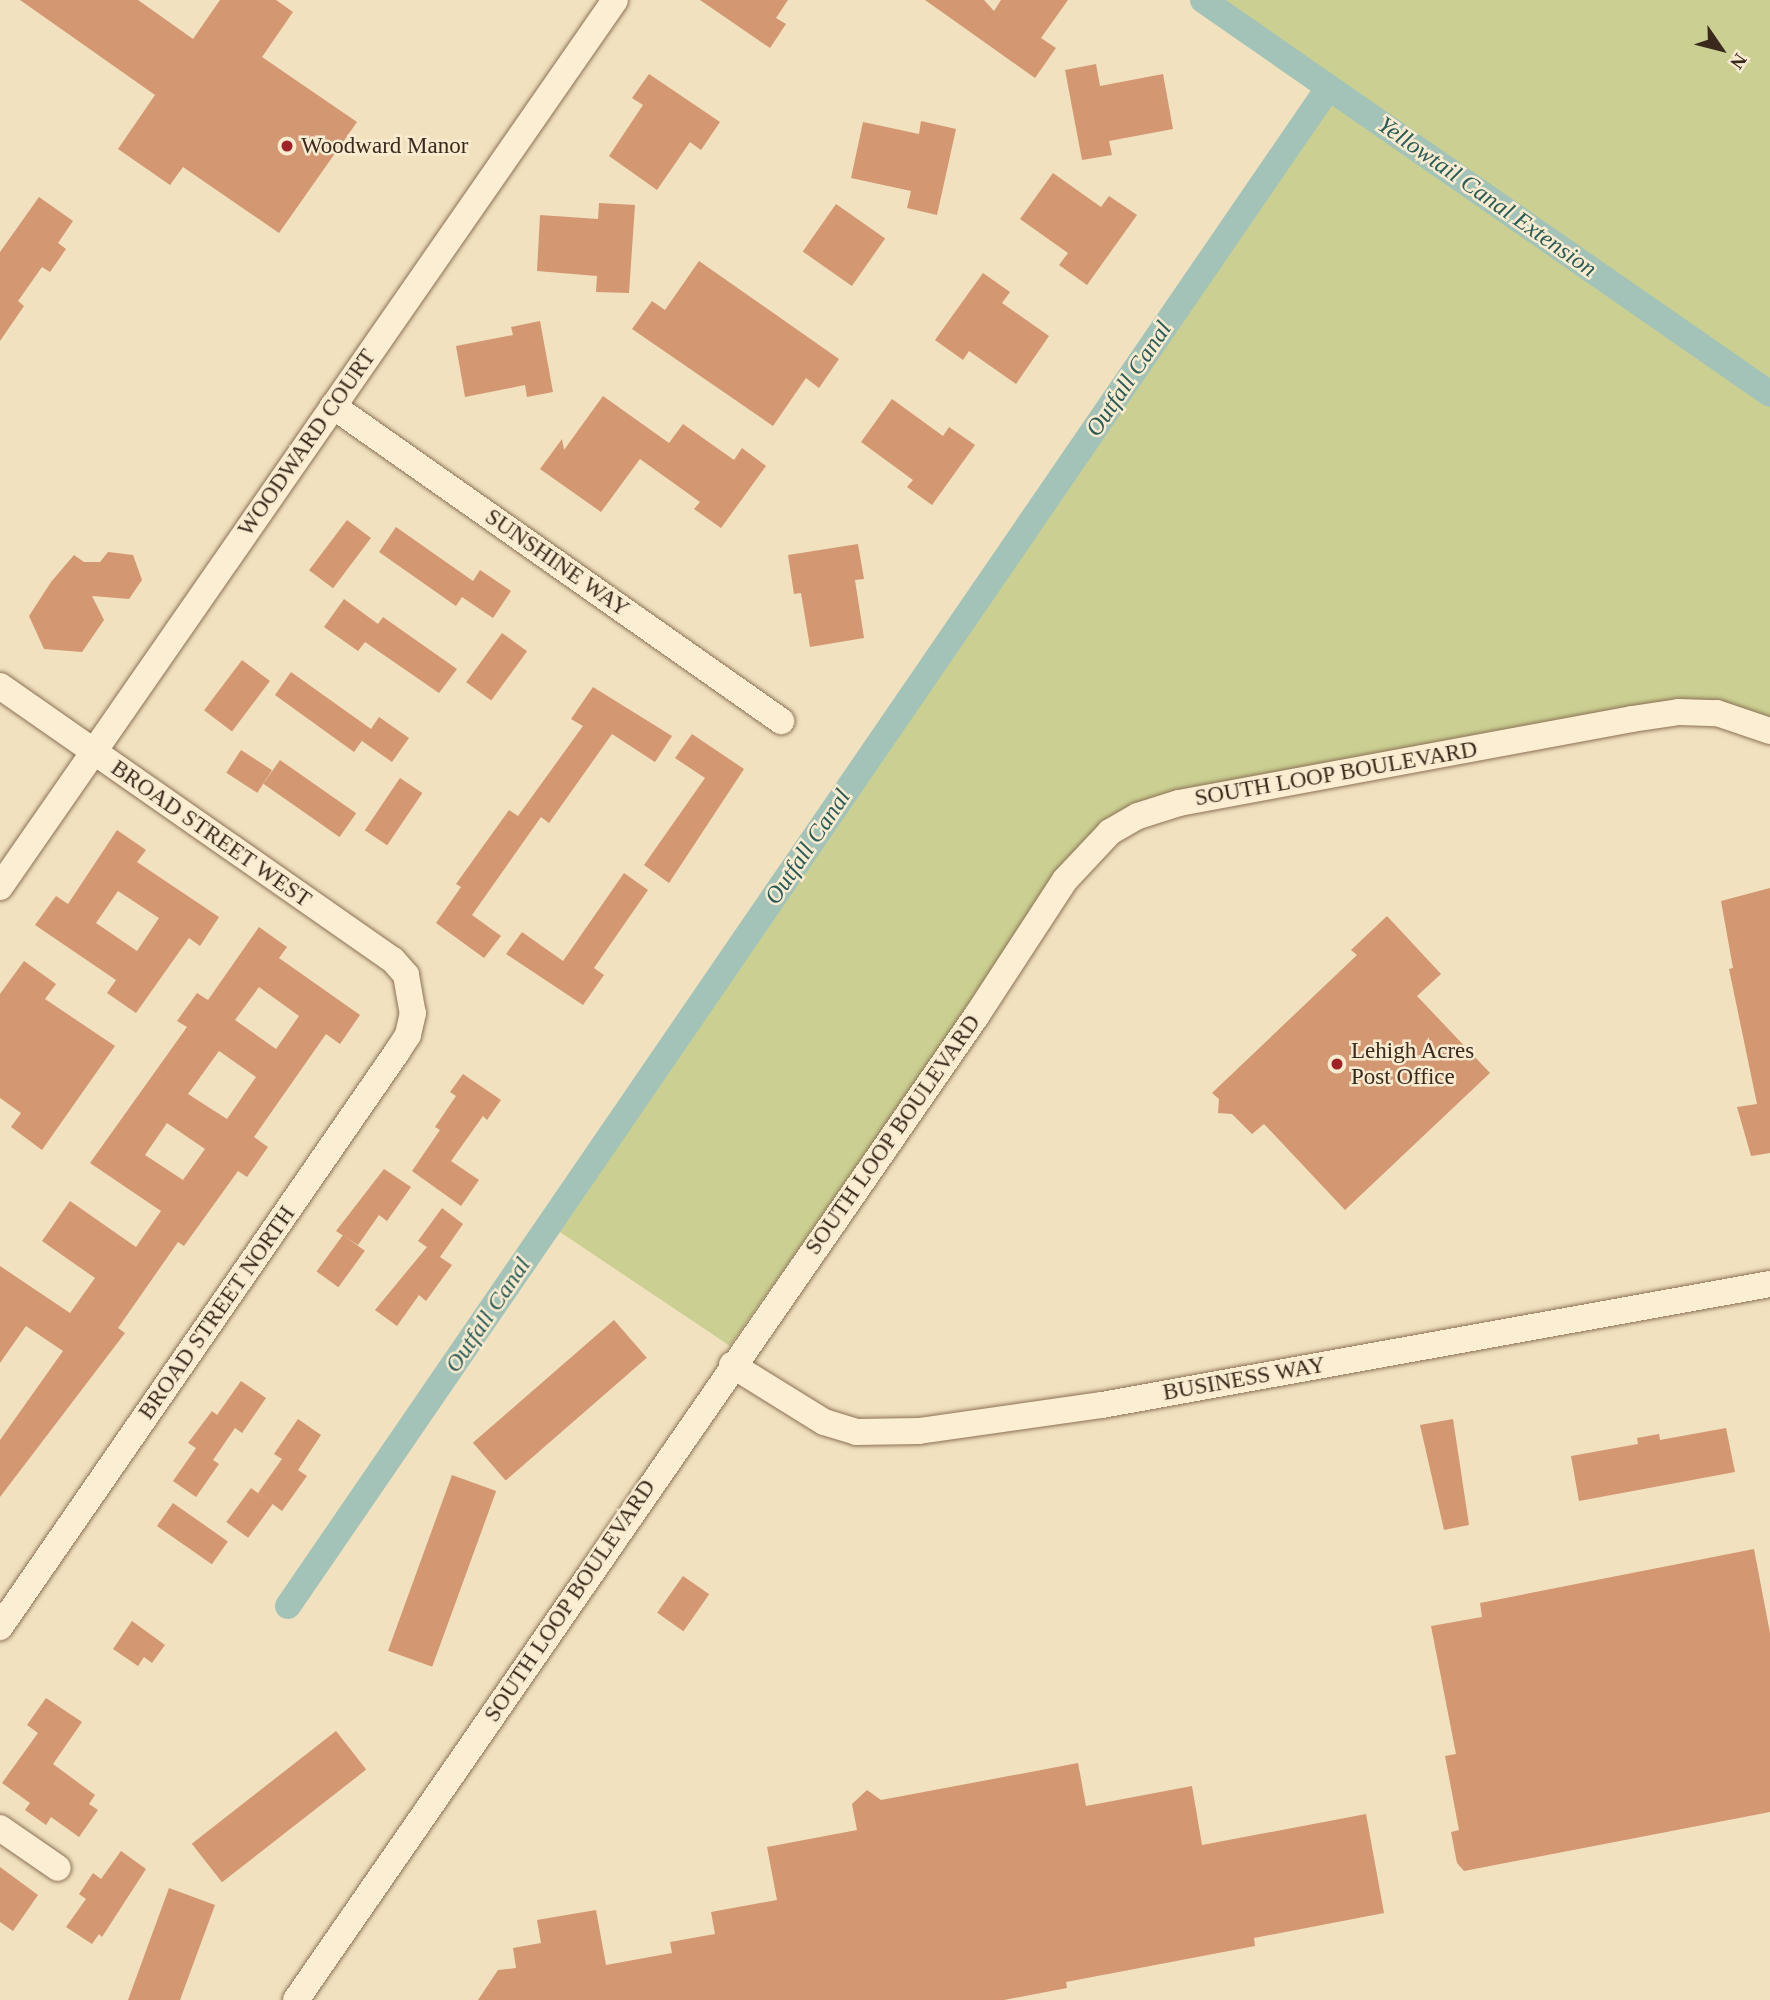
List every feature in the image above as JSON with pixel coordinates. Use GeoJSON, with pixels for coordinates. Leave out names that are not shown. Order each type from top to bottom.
{"type":"FeatureCollection","features":[{"type":"Feature","properties":{"kind":"street","name":"WOODWARD COURT"},"geometry":{"type":"LineString","coordinates":[[0,887],[615,0]]}},
{"type":"Feature","properties":{"kind":"street","name":"SUNSHINE WAY"},"geometry":{"type":"LineString","coordinates":[[332,406],[781,721]]}},
{"type":"Feature","properties":{"kind":"street","name":"BROAD STREET WEST"},"geometry":{"type":"LineString","coordinates":[[0,686],[393,960],[406,975],[410,991]]}},
{"type":"Feature","properties":{"kind":"street","name":"SOUTH LOOP BOULEVARD"},"geometry":{"type":"LineString","coordinates":[[296,2000],[732,1364],[977,1015],[1065,880],[1110,832],[1138,816],[1180,803],[1632,719],[1679,712],[1717,713],[1770,730]]}},
{"type":"Feature","properties":{"kind":"street","name":"BROAD STREET NORTH"},"geometry":{"type":"LineString","coordinates":[[0,1627],[408,1035],[413,1013],[410,991]]}},
{"type":"Feature","properties":{"kind":"street","name":"BUSINESS WAY"},"geometry":{"type":"LineString","coordinates":[[732,1364],[824,1423],[856,1432],[919,1431],[1102,1405],[1770,1284]]}},
{"type":"Feature","properties":{"kind":"street"},"geometry":{"type":"LineString","coordinates":[[0,1828],[58,1868]]}},
{"type":"Feature","properties":{"kind":"green space"},"geometry":{"type":"Polygon","coordinates":[[[1194,0],[1770,0],[1770,718],[1716,702],[1133,805],[967,1008],[730,1346],[554,1228],[1334,99],[1194,0]]]}},
{"type":"Feature","properties":{"kind":"building"},"geometry":{"type":"Polygon","coordinates":[[[20,0],[138,0],[193,39],[220,0],[276,0],[293,12],[262,57],[357,122],[279,233],[183,167],[170,185],[118,149],[155,95],[20,0]]]}},
{"type":"Feature","properties":{"kind":"building"},"geometry":{"type":"Polygon","coordinates":[[[700,0],[788,0],[776,18],[786,24],[770,48],[700,0]]]}},
{"type":"Feature","properties":{"kind":"building"},"geometry":{"type":"Polygon","coordinates":[[[925,0],[984,0],[994,11],[1001,0],[1068,0],[1041,38],[1056,48],[1035,78],[925,0]]]}},
{"type":"Feature","properties":{"kind":"building"},"geometry":{"type":"Polygon","coordinates":[[[1096,64],[1100,86],[1163,74],[1173,129],[1109,141],[1112,155],[1082,160],[1065,70],[1096,64]]]}},
{"type":"Feature","properties":{"kind":"building"},"geometry":{"type":"Polygon","coordinates":[[[649,74],[720,122],[701,150],[690,142],[657,190],[609,156],[643,105],[632,98],[649,74]]]}},
{"type":"Feature","properties":{"kind":"building"},"geometry":{"type":"Polygon","coordinates":[[[921,121],[956,129],[937,215],[907,208],[911,191],[851,178],[863,122],[919,134],[921,121]]]}},
{"type":"Feature","properties":{"kind":"building"},"geometry":{"type":"Polygon","coordinates":[[[1053,173],[1101,207],[1109,196],[1137,215],[1087,285],[1059,265],[1068,253],[1020,219],[1053,173]]]}},
{"type":"Feature","properties":{"kind":"building"},"geometry":{"type":"Polygon","coordinates":[[[39,197],[73,221],[58,243],[66,249],[50,272],[42,267],[18,301],[24,306],[0,341],[0,252],[39,197]]]}},
{"type":"Feature","properties":{"kind":"building"},"geometry":{"type":"Polygon","coordinates":[[[599,203],[635,205],[629,293],[596,292],[597,276],[537,271],[540,215],[598,219],[599,203]]]}},
{"type":"Feature","properties":{"kind":"building"},"geometry":{"type":"Polygon","coordinates":[[[836,204],[885,238],[852,286],[803,252],[836,204]]]}},
{"type":"Feature","properties":{"kind":"building"},"geometry":{"type":"Polygon","coordinates":[[[699,261],[839,359],[819,388],[806,378],[773,426],[632,329],[652,301],[665,310],[699,261]]]}},
{"type":"Feature","properties":{"kind":"building"},"geometry":{"type":"Polygon","coordinates":[[[983,273],[1010,292],[1002,303],[1049,336],[1016,384],[969,351],[963,360],[935,340],[983,273]]]}},
{"type":"Feature","properties":{"kind":"building"},"geometry":{"type":"Polygon","coordinates":[[[540,321],[553,392],[527,397],[525,385],[465,397],[456,346],[513,335],[511,327],[540,321]]]}},
{"type":"Feature","properties":{"kind":"building"},"geometry":{"type":"Polygon","coordinates":[[[603,396],[669,443],[683,424],[734,460],[742,448],[766,466],[721,528],[694,509],[700,502],[640,459],[601,512],[540,469],[562,439],[564,450],[603,396]]]}},
{"type":"Feature","properties":{"kind":"building"},"geometry":{"type":"Polygon","coordinates":[[[892,399],[943,436],[949,427],[975,445],[932,505],[907,487],[913,480],[861,442],[892,399]]]}},
{"type":"Feature","properties":{"kind":"building"},"geometry":{"type":"Polygon","coordinates":[[[347,520],[371,538],[333,588],[309,570],[347,520]]]}},
{"type":"Feature","properties":{"kind":"building"},"geometry":{"type":"Polygon","coordinates":[[[396,527],[473,581],[480,570],[511,591],[493,618],[462,597],[456,606],[379,552],[396,527]]]}},
{"type":"Feature","properties":{"kind":"building"},"geometry":{"type":"Polygon","coordinates":[[[858,544],[864,579],[855,580],[864,638],[810,647],[801,593],[794,594],[788,555],[858,544]]]}},
{"type":"Feature","properties":{"kind":"building"},"geometry":{"type":"Polygon","coordinates":[[[108,552],[133,555],[142,580],[129,599],[92,596],[104,620],[82,652],[44,649],[29,616],[51,582],[74,555],[84,562],[100,562],[108,552]]]}},
{"type":"Feature","properties":{"kind":"building"},"geometry":{"type":"Polygon","coordinates":[[[344,599],[378,624],[383,617],[457,669],[439,693],[365,642],[358,651],[324,627],[344,599]]]}},
{"type":"Feature","properties":{"kind":"building"},"geometry":{"type":"Polygon","coordinates":[[[502,633],[527,651],[491,701],[466,682],[502,633]]]}},
{"type":"Feature","properties":{"kind":"building"},"geometry":{"type":"Polygon","coordinates":[[[242,660],[270,681],[232,731],[204,710],[242,660]]]}},
{"type":"Feature","properties":{"kind":"building"},"geometry":{"type":"Polygon","coordinates":[[[291,672],[371,729],[379,717],[409,738],[392,762],[362,741],[366,735],[354,752],[275,695],[291,672]]]}},
{"type":"Feature","properties":{"kind":"building"},"geometry":{"type":"Polygon","coordinates":[[[593,687],[672,736],[655,762],[612,734],[549,823],[541,817],[472,915],[501,936],[484,958],[436,923],[461,887],[456,884],[509,810],[518,816],[583,726],[571,719],[593,687]]]}},
{"type":"Feature","properties":{"kind":"building"},"geometry":{"type":"Polygon","coordinates":[[[692,734],[744,769],[669,883],[644,865],[705,778],[675,758],[692,734]]]}},
{"type":"Feature","properties":{"kind":"building"},"geometry":{"type":"Polygon","coordinates":[[[241,750],[272,770],[257,793],[226,773],[241,750]]]}},
{"type":"Feature","properties":{"kind":"building"},"geometry":{"type":"Polygon","coordinates":[[[280,760],[356,813],[340,837],[263,784],[280,760]]]}},
{"type":"Feature","properties":{"kind":"building"},"geometry":{"type":"Polygon","coordinates":[[[400,778],[422,793],[387,845],[365,830],[400,778]]]}},
{"type":"Feature","properties":{"kind":"building"},"geometry":{"type":"Polygon","coordinates":[[[117,830],[146,850],[137,862],[219,917],[200,946],[189,938],[136,1013],[107,993],[116,980],[35,925],[56,896],[68,904],[117,830]],[[118,891],[96,923],[137,951],[159,918],[118,891]]]}},
{"type":"Feature","properties":{"kind":"building"},"geometry":{"type":"Polygon","coordinates":[[[624,873],[648,890],[594,968],[604,975],[583,1005],[506,954],[522,932],[563,961],[624,873]]]}},
{"type":"Feature","properties":{"kind":"building"},"geometry":{"type":"Polygon","coordinates":[[[1770,888],[1770,1153],[1751,1156],[1737,1107],[1757,1104],[1729,969],[1733,968],[1721,901],[1770,888]]]}},
{"type":"Feature","properties":{"kind":"building"},"geometry":{"type":"Polygon","coordinates":[[[1387,916],[1441,974],[1417,996],[1490,1073],[1345,1210],[1264,1124],[1252,1134],[1232,1114],[1218,1113],[1219,1099],[1212,1093],[1357,955],[1351,950],[1387,916]]]}},
{"type":"Feature","properties":{"kind":"building"},"geometry":{"type":"Polygon","coordinates":[[[259,927],[287,947],[279,958],[360,1015],[340,1044],[326,1034],[254,1137],[268,1147],[247,1177],[238,1171],[184,1246],[178,1242],[118,1328],[125,1333],[0,1497],[0,1440],[63,1351],[26,1326],[0,1363],[0,1266],[70,1313],[95,1278],[42,1241],[70,1201],[136,1247],[161,1211],[90,1163],[187,1027],[177,1021],[197,993],[208,1000],[259,927]],[[259,987],[235,1020],[276,1049],[299,1016],[259,987]],[[219,1051],[188,1094],[227,1119],[256,1077],[219,1051]],[[167,1123],[145,1155],[183,1180],[205,1149],[167,1123]]]}},
{"type":"Feature","properties":{"kind":"building"},"geometry":{"type":"Polygon","coordinates":[[[24,961],[56,984],[45,999],[115,1046],[42,1150],[11,1127],[21,1113],[0,1098],[0,994],[24,961]]]}},
{"type":"Feature","properties":{"kind":"building"},"geometry":{"type":"Polygon","coordinates":[[[463,1074],[501,1100],[487,1120],[483,1116],[451,1161],[479,1180],[461,1206],[412,1171],[440,1130],[435,1127],[456,1096],[450,1092],[463,1074]]]}},
{"type":"Feature","properties":{"kind":"building"},"geometry":{"type":"Polygon","coordinates":[[[384,1169],[411,1187],[387,1221],[379,1215],[358,1245],[336,1231],[384,1169]]]}},
{"type":"Feature","properties":{"kind":"building"},"geometry":{"type":"Polygon","coordinates":[[[442,1208],[463,1224],[440,1257],[452,1265],[426,1301],[419,1295],[397,1326],[375,1310],[427,1247],[418,1241],[442,1208]]]}},
{"type":"Feature","properties":{"kind":"building"},"geometry":{"type":"Polygon","coordinates":[[[343,1235],[365,1251],[338,1287],[317,1271],[343,1235]]]}},
{"type":"Feature","properties":{"kind":"building"},"geometry":{"type":"Polygon","coordinates":[[[614,1320],[647,1358],[506,1480],[473,1443],[614,1320]]]}},
{"type":"Feature","properties":{"kind":"building"},"geometry":{"type":"Polygon","coordinates":[[[241,1381],[266,1398],[242,1433],[235,1428],[213,1460],[219,1464],[196,1497],[173,1481],[196,1448],[188,1443],[212,1411],[217,1415],[241,1381]]]}},
{"type":"Feature","properties":{"kind":"building"},"geometry":{"type":"Polygon","coordinates":[[[298,1419],[321,1435],[298,1470],[307,1476],[282,1511],[258,1493],[282,1459],[274,1454],[298,1419]]]}},
{"type":"Feature","properties":{"kind":"building"},"geometry":{"type":"Polygon","coordinates":[[[1453,1419],[1469,1525],[1444,1530],[1420,1425],[1453,1419]]]}},
{"type":"Feature","properties":{"kind":"building"},"geometry":{"type":"Polygon","coordinates":[[[1726,1428],[1735,1472],[1579,1501],[1571,1456],[1638,1444],[1637,1438],[1659,1434],[1660,1440],[1726,1428]]]}},
{"type":"Feature","properties":{"kind":"building"},"geometry":{"type":"Polygon","coordinates":[[[452,1475],[496,1491],[432,1667],[388,1651],[452,1475]]]}},
{"type":"Feature","properties":{"kind":"building"},"geometry":{"type":"Polygon","coordinates":[[[251,1488],[273,1504],[248,1538],[226,1522],[251,1488]]]}},
{"type":"Feature","properties":{"kind":"building"},"geometry":{"type":"Polygon","coordinates":[[[173,1503],[228,1541],[212,1564],[157,1526],[173,1503]]]}},
{"type":"Feature","properties":{"kind":"building"},"geometry":{"type":"Polygon","coordinates":[[[1754,1549],[1770,1633],[1770,1812],[1464,1871],[1457,1863],[1451,1832],[1459,1830],[1445,1756],[1456,1754],[1431,1626],[1482,1617],[1480,1603],[1754,1549]]]}},
{"type":"Feature","properties":{"kind":"building"},"geometry":{"type":"Polygon","coordinates":[[[683,1576],[709,1594],[683,1631],[657,1613],[683,1576]]]}},
{"type":"Feature","properties":{"kind":"building"},"geometry":{"type":"Polygon","coordinates":[[[132,1621],[165,1645],[152,1663],[144,1657],[138,1666],[113,1649],[132,1621]]]}},
{"type":"Feature","properties":{"kind":"building"},"geometry":{"type":"Polygon","coordinates":[[[46,1698],[82,1722],[53,1764],[95,1795],[89,1804],[98,1810],[79,1837],[51,1817],[46,1825],[25,1810],[30,1803],[2,1783],[38,1733],[27,1725],[46,1698]]]}},
{"type":"Feature","properties":{"kind":"building"},"geometry":{"type":"Polygon","coordinates":[[[336,1731],[366,1770],[222,1882],[192,1844],[336,1731]]]}},
{"type":"Feature","properties":{"kind":"building"},"geometry":{"type":"Polygon","coordinates":[[[1078,1763],[1086,1806],[1192,1786],[1202,1845],[1366,1814],[1384,1913],[1254,1938],[1255,1946],[1066,1982],[1067,1988],[1004,2000],[478,2000],[498,1970],[516,1968],[513,1948],[541,1943],[537,1920],[596,1910],[606,1965],[672,1953],[670,1942],[715,1934],[711,1912],[777,1900],[767,1847],[857,1830],[852,1804],[867,1790],[881,1800],[1078,1763]]]}},
{"type":"Feature","properties":{"kind":"building"},"geometry":{"type":"Polygon","coordinates":[[[121,1851],[146,1869],[102,1937],[99,1934],[92,1944],[66,1927],[86,1899],[79,1894],[93,1873],[101,1879],[121,1851]]]}},
{"type":"Feature","properties":{"kind":"building"},"geometry":{"type":"Polygon","coordinates":[[[0,1867],[38,1895],[13,1931],[0,1922],[0,1867]]]}},
{"type":"Feature","properties":{"kind":"building"},"geometry":{"type":"Polygon","coordinates":[[[169,1888],[215,1905],[180,2000],[128,2000],[169,1888]]]}},
{"type":"Feature","properties":{"kind":"waterway","name":"Yellowtail Canal Extension"},"geometry":{"type":"LineString","coordinates":[[1203,0],[1770,394]]}},
{"type":"Feature","properties":{"kind":"waterway","name":"Outfall Canal"},"geometry":{"type":"LineString","coordinates":[[288,1606],[1329,87]]}},
{"type":"Feature","properties":{"kind":"place","name":"Woodward Manor"},"geometry":{"type":"Point","coordinates":[287,146]}},
{"type":"Feature","properties":{"kind":"place","name":"Lehigh Acres Post Office"},"geometry":{"type":"Point","coordinates":[1337,1064]}}]}
